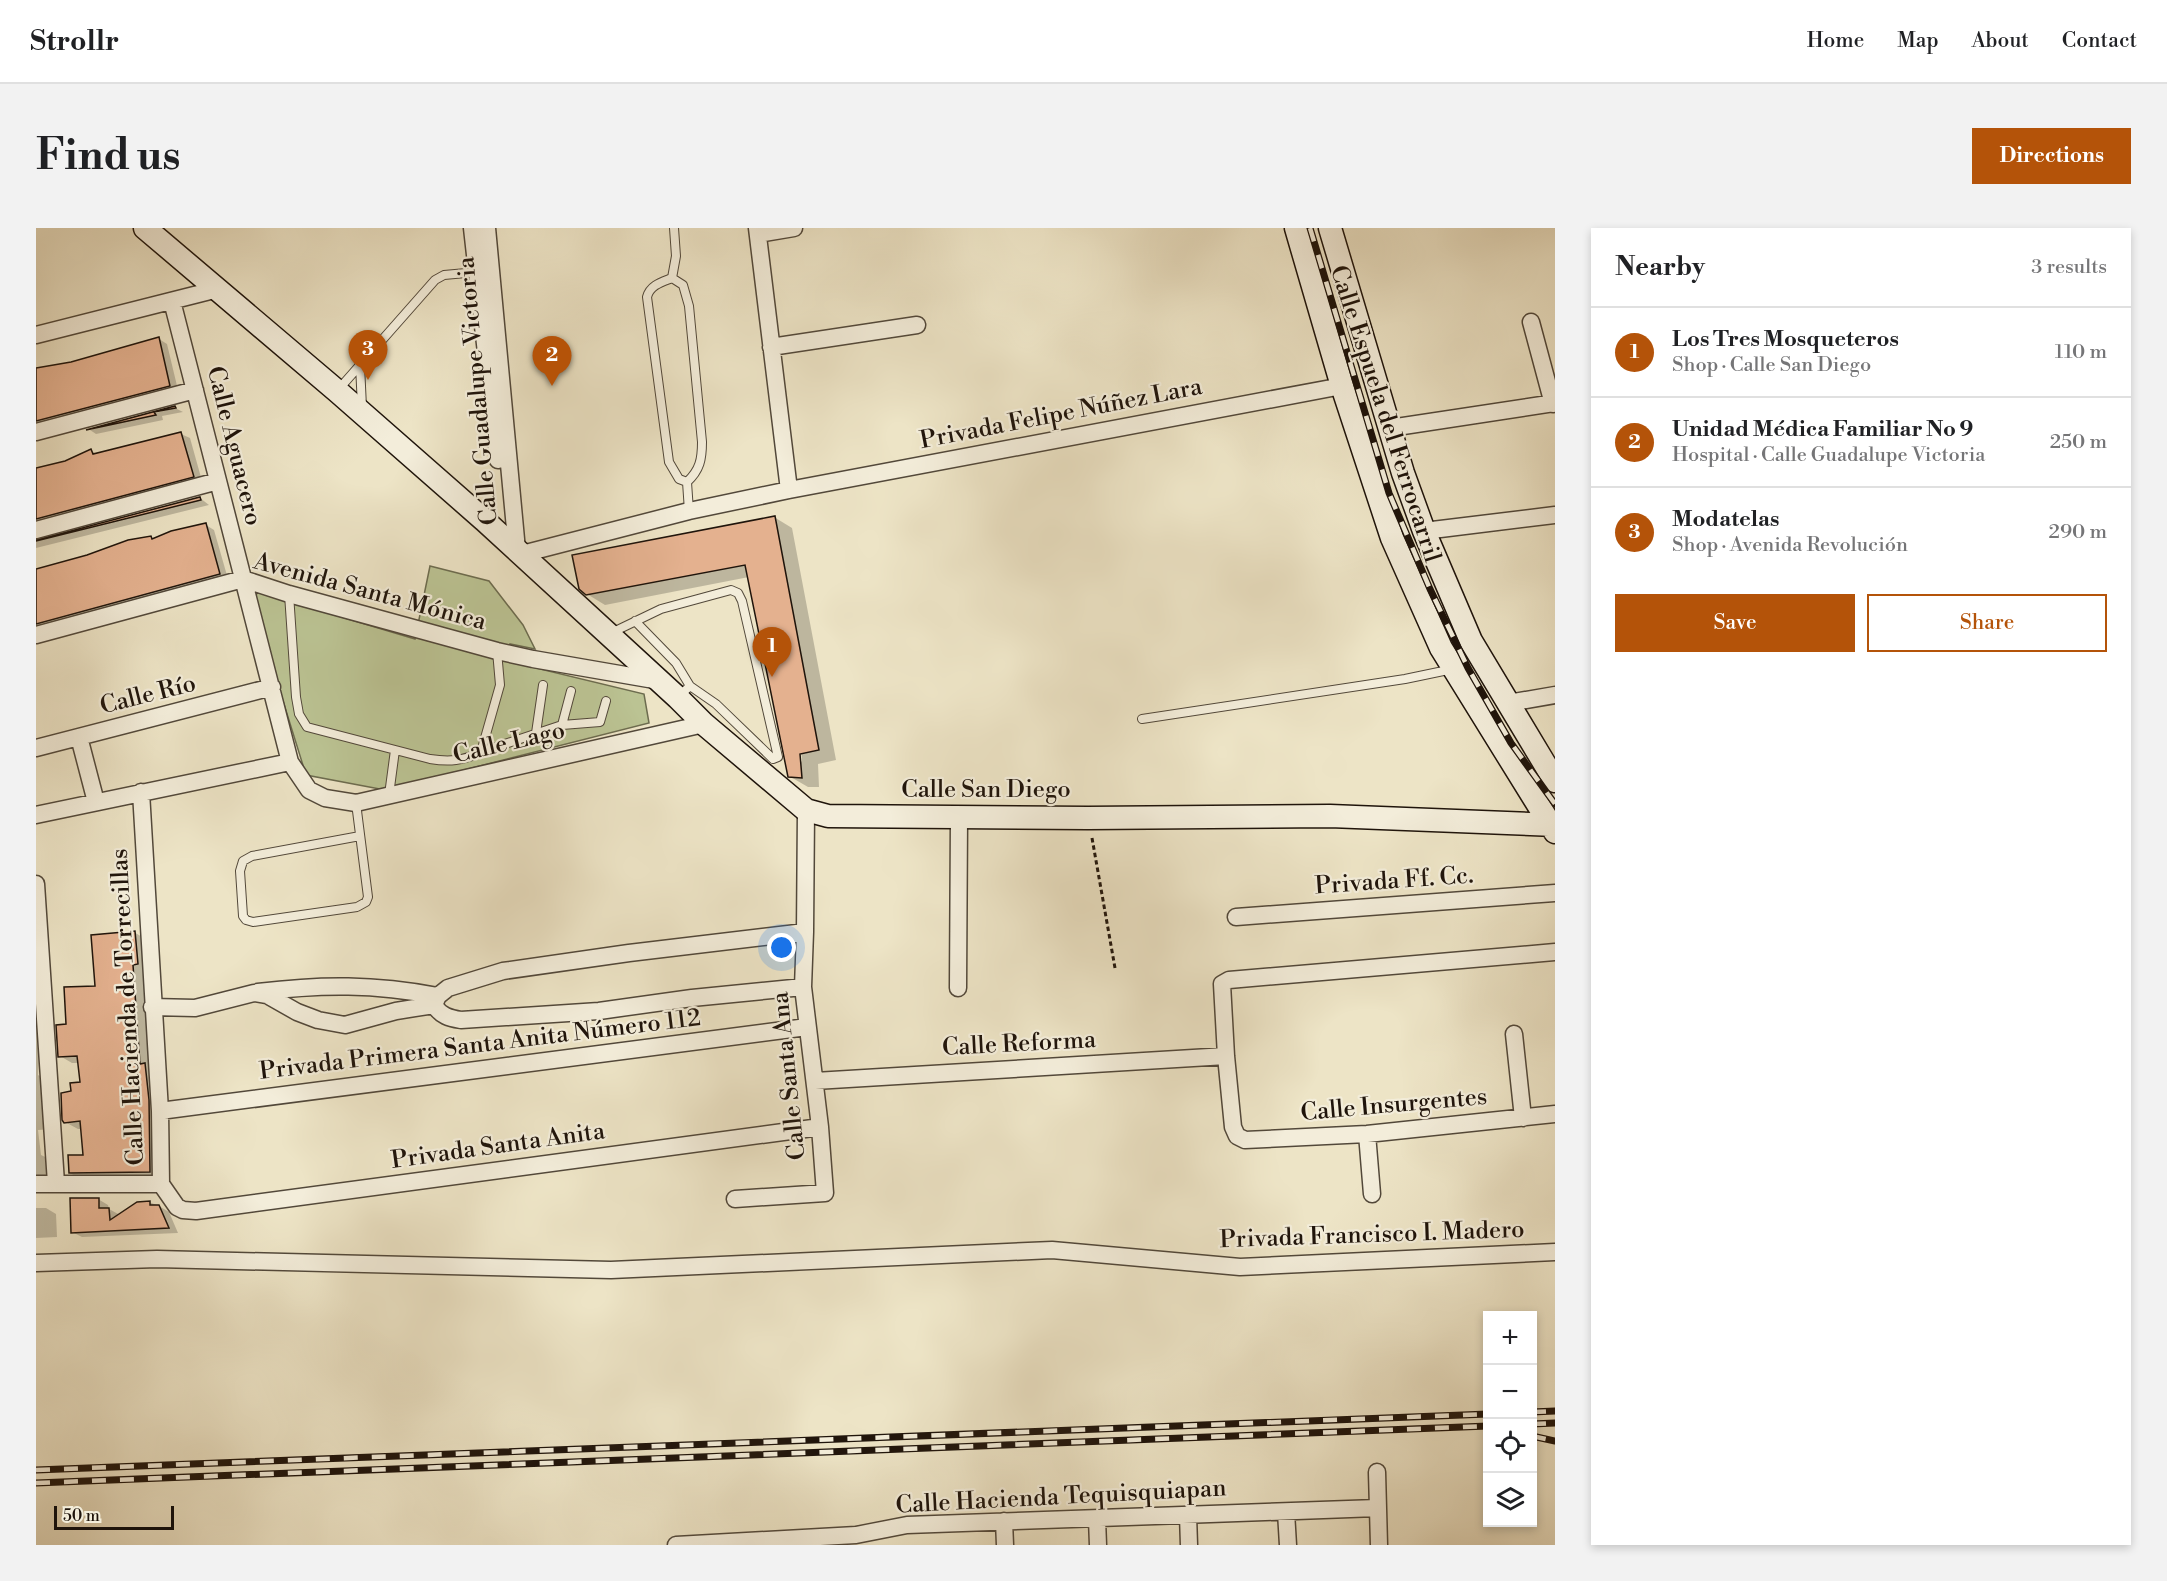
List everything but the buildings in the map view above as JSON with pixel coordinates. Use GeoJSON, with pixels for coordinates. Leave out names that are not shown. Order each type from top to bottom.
{"type":"FeatureCollection","features":[{"type":"Feature","properties":{"kind":"main road","name":"Calle San Diego"},"geometry":{"type":"LineString","coordinates":[[145,228],[337,391],[515,548],[660,681],[684,692],[704,724],[806,810],[828,816],[1088,818],[1330,816],[1553,828]]}},
{"type":"Feature","properties":{"kind":"main road","name":"Calle Espuela del Ferrocarril"},"geometry":{"type":"LineString","coordinates":[[1296,228],[1342,386],[1392,538],[1441,648],[1553,828]]}},
{"type":"Feature","properties":{"kind":"main road","name":"Calle Espuela del Ferrocarril"},"geometry":{"type":"LineString","coordinates":[[1330,228],[1403,473],[1424,531],[1472,641],[1555,781]]}},
{"type":"Feature","properties":{"kind":"street","name":"Calle Guadalupe Victoria"},"geometry":{"type":"LineString","coordinates":[[484,228],[477,272],[515,548]]}},
{"type":"Feature","properties":{"kind":"street","name":"Calle Guadalupe Victoria"},"geometry":{"type":"LineString","coordinates":[[484,228],[515,548]]}},
{"type":"Feature","properties":{"kind":"street"},"geometry":{"type":"LineString","coordinates":[[789,490],[757,231],[794,228]]}},
{"type":"Feature","properties":{"kind":"street"},"geometry":{"type":"LineString","coordinates":[[36,335],[218,289]]}},
{"type":"Feature","properties":{"kind":"street","name":"Calle Aguacero"},"geometry":{"type":"LineString","coordinates":[[172,301],[290,762],[309,790],[325,798]]}},
{"type":"Feature","properties":{"kind":"street"},"geometry":{"type":"LineString","coordinates":[[1390,428],[1554,404],[1531,322]]}},
{"type":"Feature","properties":{"kind":"street"},"geometry":{"type":"LineString","coordinates":[[771,346],[917,325]]}},
{"type":"Feature","properties":{"kind":"street","name":"Privada Felipe Núñez Lara"},"geometry":{"type":"LineString","coordinates":[[515,548],[789,490],[1342,386]]}},
{"type":"Feature","properties":{"kind":"street"},"geometry":{"type":"LineString","coordinates":[[36,432],[195,390]]}},
{"type":"Feature","properties":{"kind":"street"},"geometry":{"type":"LineString","coordinates":[[36,530],[218,481]]}},
{"type":"Feature","properties":{"kind":"street"},"geometry":{"type":"LineString","coordinates":[[1424,531],[1555,515]]}},
{"type":"Feature","properties":{"kind":"street","name":"Avenida Santa Mónica"},"geometry":{"type":"LineString","coordinates":[[36,635],[243,579],[289,594],[497,651],[660,681]]}},
{"type":"Feature","properties":{"kind":"street","name":"Calle Río"},"geometry":{"type":"LineString","coordinates":[[36,748],[272,687]]}},
{"type":"Feature","properties":{"kind":"street"},"geometry":{"type":"LineString","coordinates":[[1508,703],[1555,695]]}},
{"type":"Feature","properties":{"kind":"street","name":"Calle Lago"},"geometry":{"type":"LineString","coordinates":[[325,798],[356,803],[704,724]]}},
{"type":"Feature","properties":{"kind":"street"},"geometry":{"type":"LineString","coordinates":[[80,737],[96,802]]}},
{"type":"Feature","properties":{"kind":"street"},"geometry":{"type":"LineString","coordinates":[[36,814],[290,762]]}},
{"type":"Feature","properties":{"kind":"street","name":"Calle Hacienda de Torrecillas"},"geometry":{"type":"LineString","coordinates":[[141,792],[152,1007],[160,1111],[161,1184],[177,1207],[183,1210]]}},
{"type":"Feature","properties":{"kind":"street","name":"Calle Santa Ana"},"geometry":{"type":"LineString","coordinates":[[735,1199],[825,1193],[820,1127],[803,987],[806,932],[806,810]]}},
{"type":"Feature","properties":{"kind":"street"},"geometry":{"type":"LineString","coordinates":[[958,817],[958,988]]}},
{"type":"Feature","properties":{"kind":"street"},"geometry":{"type":"LineString","coordinates":[[36,884],[56,1183]]}},
{"type":"Feature","properties":{"kind":"street","name":"Privada Ff. Cc."},"geometry":{"type":"LineString","coordinates":[[1236,917],[1555,893]]}},
{"type":"Feature","properties":{"kind":"street"},"geometry":{"type":"LineString","coordinates":[[261,994],[318,1020],[345,1025],[436,1000],[448,988],[503,971],[806,932]]}},
{"type":"Feature","properties":{"kind":"street"},"geometry":{"type":"LineString","coordinates":[[1226,1056],[1222,984],[1229,980],[1555,952]]}},
{"type":"Feature","properties":{"kind":"street"},"geometry":{"type":"LineString","coordinates":[[152,1007],[195,1008],[300,987],[340,985],[396,988],[436,1000]]}},
{"type":"Feature","properties":{"kind":"street"},"geometry":{"type":"LineString","coordinates":[[436,1000],[439,1013],[448,1018],[461,1020],[599,1011],[692,998],[803,987]]}},
{"type":"Feature","properties":{"kind":"street","name":"Privada Primera Santa Anita Número 112"},"geometry":{"type":"LineString","coordinates":[[160,1111],[807,1027]]}},
{"type":"Feature","properties":{"kind":"street"},"geometry":{"type":"LineString","coordinates":[[1514,1034],[1523,1118]]}},
{"type":"Feature","properties":{"kind":"street","name":"Calle Reforma"},"geometry":{"type":"LineString","coordinates":[[814,1081],[1226,1056]]}},
{"type":"Feature","properties":{"kind":"street","name":"Calle Insurgentes"},"geometry":{"type":"LineString","coordinates":[[1226,1056],[1233,1127],[1237,1136],[1245,1140],[1367,1134],[1555,1114]]}},
{"type":"Feature","properties":{"kind":"street","name":"Privada Santa Anita"},"geometry":{"type":"LineString","coordinates":[[183,1210],[196,1211],[820,1127]]}},
{"type":"Feature","properties":{"kind":"street","name":"Privada Francisco I. Madero"},"geometry":{"type":"LineString","coordinates":[[1367,1134],[1372,1194]]}},
{"type":"Feature","properties":{"kind":"street"},"geometry":{"type":"LineString","coordinates":[[36,1184],[161,1184]]}},
{"type":"Feature","properties":{"kind":"street","name":"Privada Francisco I. Madero"},"geometry":{"type":"LineString","coordinates":[[36,1263],[157,1259],[611,1270],[1052,1250],[1240,1267],[1555,1252]]}},
{"type":"Feature","properties":{"kind":"street"},"geometry":{"type":"LineString","coordinates":[[1377,1472],[1378,1545]]}},
{"type":"Feature","properties":{"kind":"street","name":"Calle Hacienda Tequisquiapan"},"geometry":{"type":"LineString","coordinates":[[676,1545],[765,1543],[856,1535],[871,1538],[892,1527],[907,1525],[1377,1508]]}},
{"type":"Feature","properties":{"kind":"street"},"geometry":{"type":"LineString","coordinates":[[1286,1512],[1288,1545]]}},
{"type":"Feature","properties":{"kind":"street"},"geometry":{"type":"LineString","coordinates":[[1188,1515],[1189,1545]]}},
{"type":"Feature","properties":{"kind":"street"},"geometry":{"type":"LineString","coordinates":[[1097,1519],[1098,1545]]}},
{"type":"Feature","properties":{"kind":"street"},"geometry":{"type":"LineString","coordinates":[[1004,1521],[1005,1545]]}},
{"type":"Feature","properties":{"kind":"street"},"geometry":{"type":"LineString","coordinates":[[892,1527],[893,1545]]}},
{"type":"Feature","properties":{"kind":"lane"},"geometry":{"type":"LineString","coordinates":[[672,278],[676,255],[674,228]]}},
{"type":"Feature","properties":{"kind":"lane"},"geometry":{"type":"LineString","coordinates":[[337,391],[435,280],[444,275],[477,272]]}},
{"type":"Feature","properties":{"kind":"lane"},"geometry":{"type":"LineString","coordinates":[[672,278],[683,285],[689,306],[702,442],[701,464],[694,476],[687,482]]}},
{"type":"Feature","properties":{"kind":"lane"},"geometry":{"type":"LineString","coordinates":[[672,278],[656,285],[648,292],[647,297],[669,462],[679,479],[687,482]]}},
{"type":"Feature","properties":{"kind":"lane"},"geometry":{"type":"LineString","coordinates":[[360,365],[362,413]]}},
{"type":"Feature","properties":{"kind":"lane"},"geometry":{"type":"LineString","coordinates":[[687,482],[689,511]]}},
{"type":"Feature","properties":{"kind":"lane"},"geometry":{"type":"LineString","coordinates":[[609,634],[635,621],[673,606],[731,590],[738,593],[742,601],[778,757],[773,759],[716,704],[684,692],[676,663],[635,621]]}},
{"type":"Feature","properties":{"kind":"lane"},"geometry":{"type":"LineString","coordinates":[[289,594],[296,697],[299,714],[307,727],[447,762],[466,759],[562,725],[600,722],[606,701]]}},
{"type":"Feature","properties":{"kind":"lane"},"geometry":{"type":"LineString","coordinates":[[481,753],[500,686],[497,651]]}},
{"type":"Feature","properties":{"kind":"lane"},"geometry":{"type":"LineString","coordinates":[[1142,719],[1405,679],[1453,669]]}},
{"type":"Feature","properties":{"kind":"lane"},"geometry":{"type":"LineString","coordinates":[[536,733],[543,686]]}},
{"type":"Feature","properties":{"kind":"lane"},"geometry":{"type":"LineString","coordinates":[[562,725],[571,691]]}},
{"type":"Feature","properties":{"kind":"lane"},"geometry":{"type":"LineString","coordinates":[[389,795],[395,750]]}},
{"type":"Feature","properties":{"kind":"lane"},"geometry":{"type":"LineString","coordinates":[[356,803],[368,897],[363,905],[253,922],[246,920],[243,916],[240,871],[243,861],[252,856],[360,836]]}},
{"type":"Feature","properties":{"kind":"path"},"geometry":{"type":"LineString","coordinates":[[1088,818],[1115,968]]}},
{"type":"Feature","properties":{"kind":"green space"},"geometry":{"type":"Polygon","coordinates":[[[430,566],[489,581],[523,625],[535,649],[510,644],[507,661],[644,694],[649,723],[385,790],[306,775],[252,601],[258,592],[415,639],[430,566]]]}},
{"type":"Feature","properties":{"kind":"railway"},"geometry":{"type":"LineString","coordinates":[[1310,228],[1389,493],[1430,589],[1468,668],[1511,743],[1555,804]]}},
{"type":"Feature","properties":{"kind":"railway"},"geometry":{"type":"LineString","coordinates":[[1537,1412],[1555,1411]]}},
{"type":"Feature","properties":{"kind":"railway"},"geometry":{"type":"LineString","coordinates":[[36,1470],[1483,1414]]}},
{"type":"Feature","properties":{"kind":"railway"},"geometry":{"type":"LineString","coordinates":[[1537,1424],[1555,1423]]}},
{"type":"Feature","properties":{"kind":"railway"},"geometry":{"type":"LineString","coordinates":[[36,1483],[1483,1426]]}},
{"type":"Feature","properties":{"kind":"railway"},"geometry":{"type":"LineString","coordinates":[[1537,1437],[1555,1441]]}},
{"type":"Feature","properties":{"kind":"place","name":"Modatelas"},"geometry":{"type":"Point","coordinates":[368,380]}},
{"type":"Feature","properties":{"kind":"place","name":"Unidad Médica Familiar No 9"},"geometry":{"type":"Point","coordinates":[552,386]}},
{"type":"Feature","properties":{"kind":"place","name":"Los Tres Mosqueteros"},"geometry":{"type":"Point","coordinates":[772,677]}}]}
